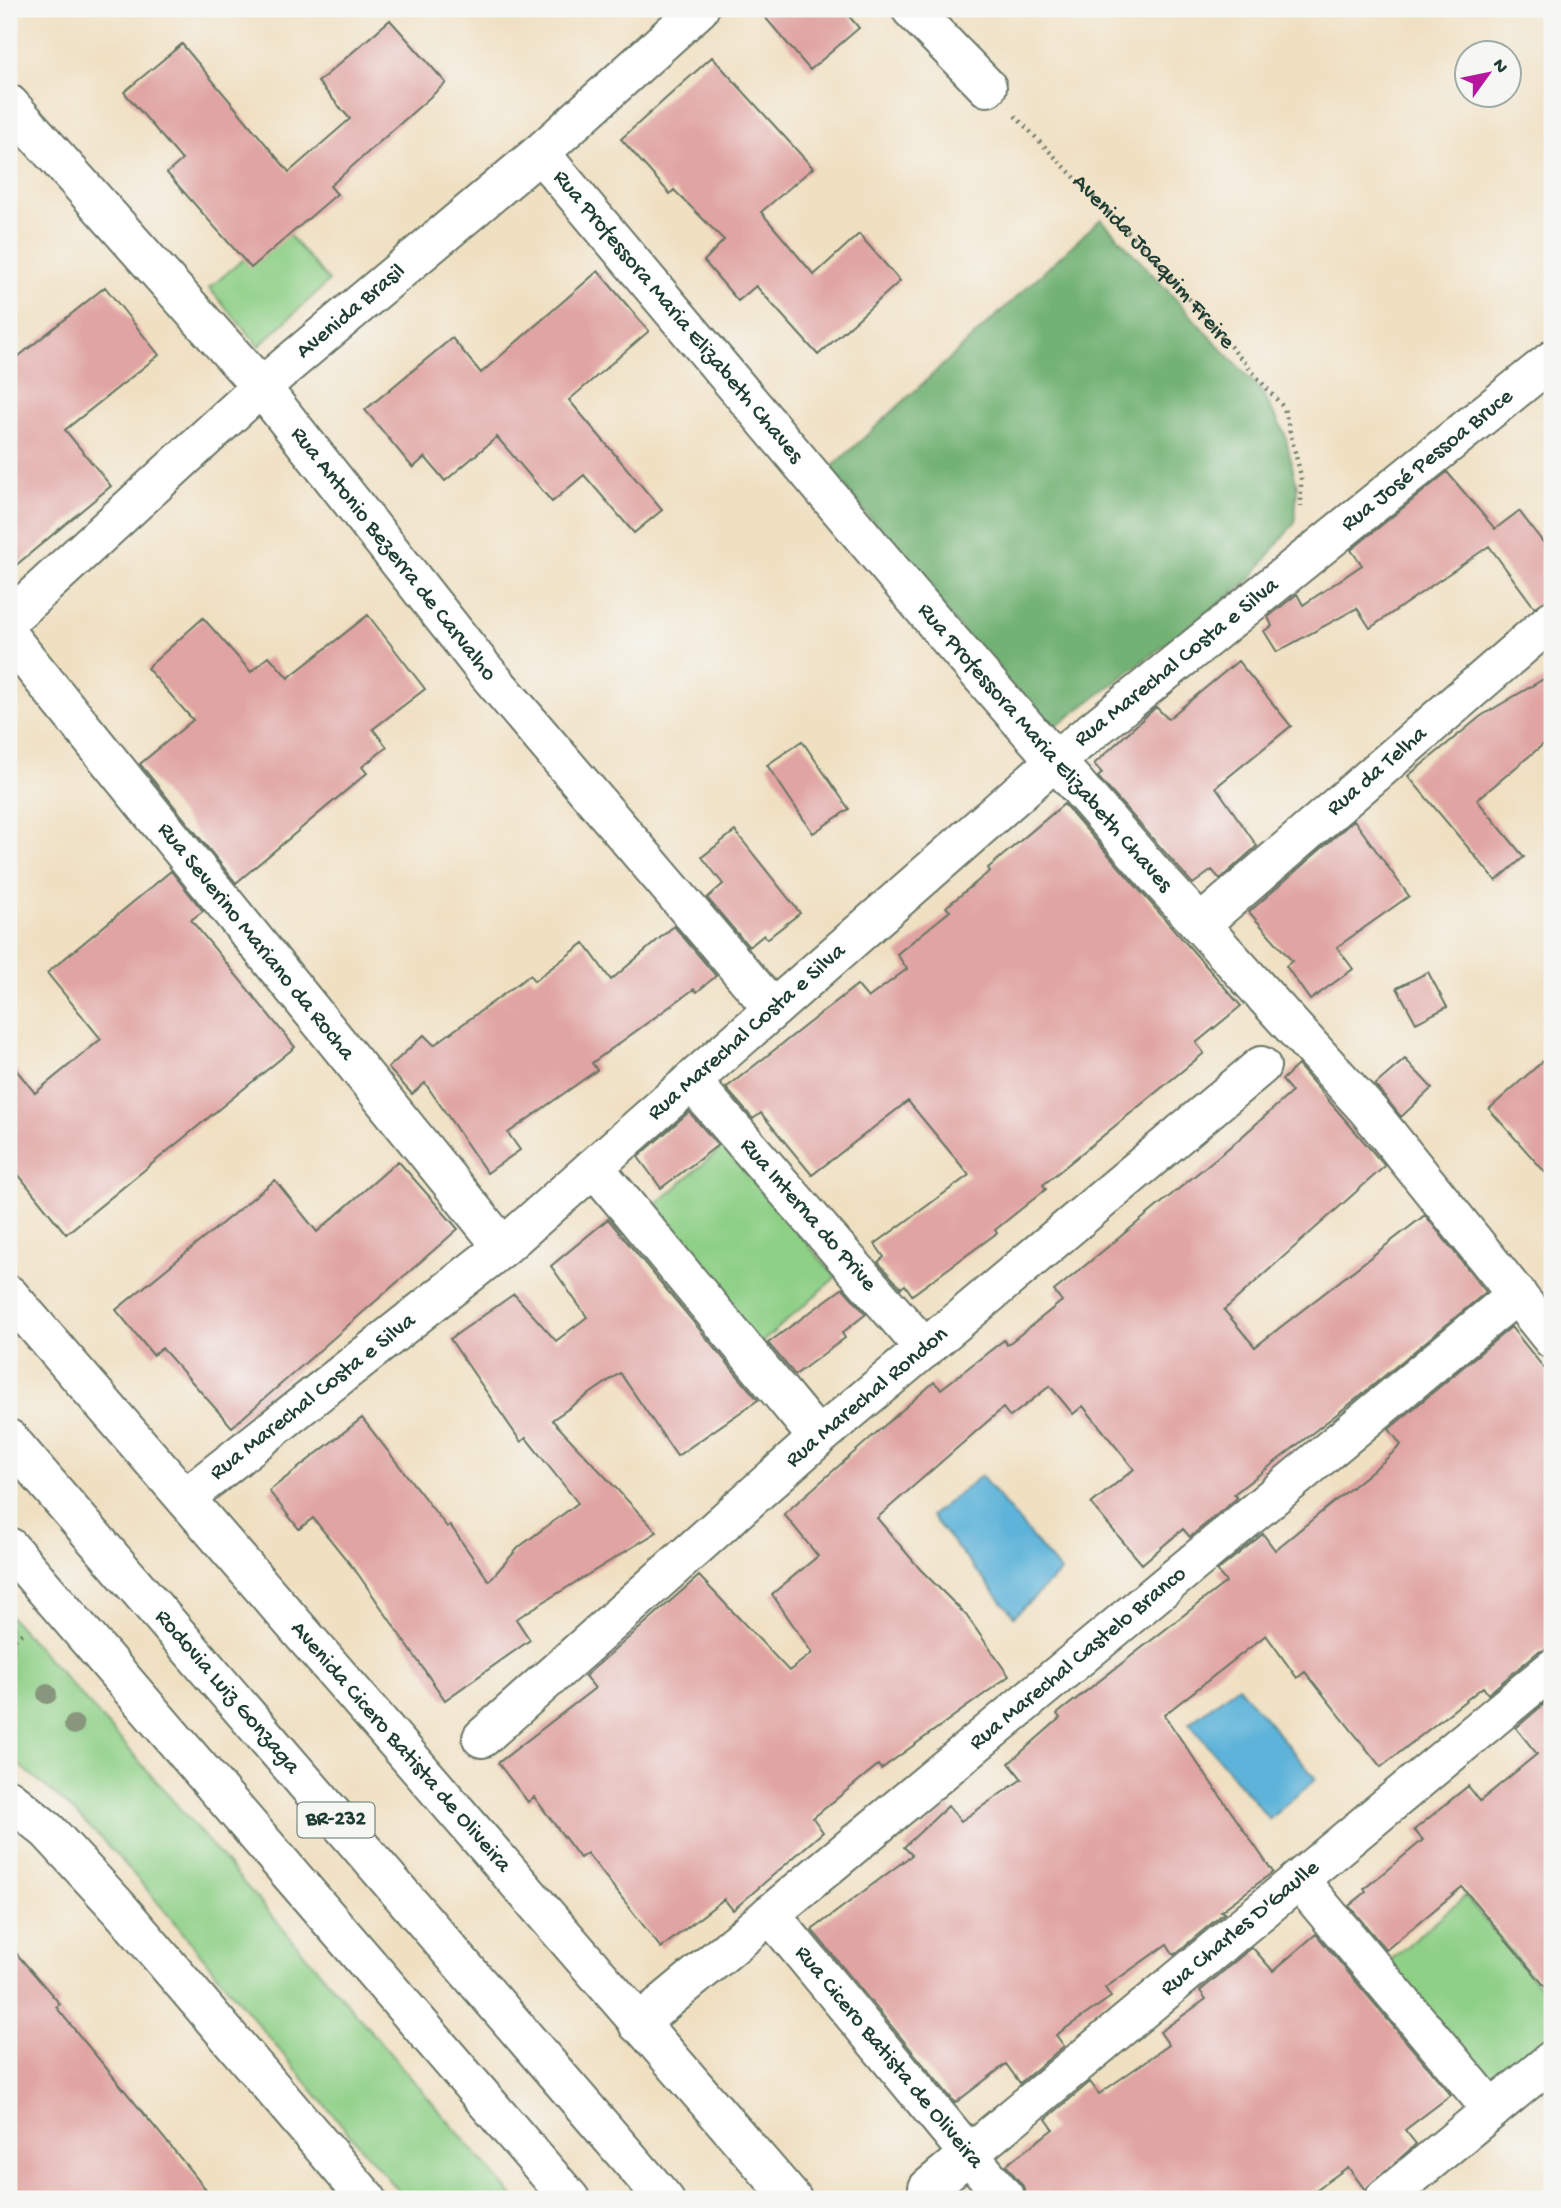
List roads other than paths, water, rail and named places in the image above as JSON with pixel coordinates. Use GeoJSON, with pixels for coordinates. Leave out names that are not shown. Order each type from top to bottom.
{"type":"FeatureCollection","features":[{"type":"Feature","properties":{"kind":"main road","name":"Avenida Brasil"},"geometry":{"type":"LineString","coordinates":[[9,619],[261,387],[540,153],[699,9]]}},
{"type":"Feature","properties":{"kind":"main road"},"geometry":{"type":"LineString","coordinates":[[911,9],[987,88]]}},
{"type":"Feature","properties":{"kind":"main road","name":"Rua Antonio Bezerra de Carvalho"},"geometry":{"type":"LineString","coordinates":[[9,104],[261,387],[483,668],[772,1009]]}},
{"type":"Feature","properties":{"kind":"main road","name":"Rua Professora Maria Elizabeth Chaves"},"geometry":{"type":"LineString","coordinates":[[540,153],[861,530],[944,633],[1368,1110],[1552,1339]]}},
{"type":"Feature","properties":{"kind":"main road","name":"Rua José Pessoa Bruce"},"geometry":{"type":"LineString","coordinates":[[1302,562],[1552,360]]}},
{"type":"Feature","properties":{"kind":"main road","name":"Rua Marechal Costa e Silva"},"geometry":{"type":"LineString","coordinates":[[185,1498],[503,1247],[1056,760],[1302,562]]}},
{"type":"Feature","properties":{"kind":"main road","name":"Rua da Telha"},"geometry":{"type":"LineString","coordinates":[[1201,924],[1552,620]]}},
{"type":"Feature","properties":{"kind":"main road","name":"Rua Severino Mariano da Rocha"},"geometry":{"type":"LineString","coordinates":[[9,637],[503,1247]]}},
{"type":"Feature","properties":{"kind":"main road","name":"Rua Marechal Rondon"},"geometry":{"type":"LineString","coordinates":[[482,1738],[818,1438],[1261,1066]]}},
{"type":"Feature","properties":{"kind":"main road","name":"Rua Interna do Prive"},"geometry":{"type":"LineString","coordinates":[[691,1081],[925,1349]]}},
{"type":"Feature","properties":{"kind":"main road"},"geometry":{"type":"LineString","coordinates":[[594,1167],[818,1438]]}},
{"type":"Feature","properties":{"kind":"main road","name":"Avenida Cicero Batista de Oliveira"},"geometry":{"type":"LineString","coordinates":[[9,1294],[792,2199]]}},
{"type":"Feature","properties":{"kind":"main road","name":"Rua Marechal Castelo Branco"},"geometry":{"type":"LineString","coordinates":[[638,2024],[1517,1294]]}},
{"type":"Feature","properties":{"kind":"main road","name":"Rodovia Luiz Gonzaga"},"geometry":{"type":"LineString","coordinates":[[9,1440],[664,2199]]}},
{"type":"Feature","properties":{"kind":"main road","name":"BR-232"},"geometry":{"type":"LineString","coordinates":[[9,1546],[570,2199]]}},
{"type":"Feature","properties":{"kind":"main road","name":"Rua Charles D'Gaulle"},"geometry":{"type":"LineString","coordinates":[[928,2188],[1552,1669]]}},
{"type":"Feature","properties":{"kind":"main road"},"geometry":{"type":"LineString","coordinates":[[9,1799],[48,1831],[119,1908],[367,2199]]}},
{"type":"Feature","properties":{"kind":"main road"},"geometry":{"type":"LineString","coordinates":[[1299,1880],[1492,2110]]}},
{"type":"Feature","properties":{"kind":"main road","name":"Rua Cicero Batista de Oliveira"},"geometry":{"type":"LineString","coordinates":[[770,1914],[1006,2199]]}},
{"type":"Feature","properties":{"kind":"main road"},"geometry":{"type":"LineString","coordinates":[[1384,2199],[1552,2060]]}},
{"type":"Feature","properties":{"kind":"water"},"geometry":{"type":"Polygon","coordinates":[[[981,1476],[1061,1572],[1014,1616],[931,1516],[981,1476]]]}},
{"type":"Feature","properties":{"kind":"water"},"geometry":{"type":"Polygon","coordinates":[[[1238,1686],[1316,1779],[1269,1819],[1189,1723],[1238,1686]]]}}]}
